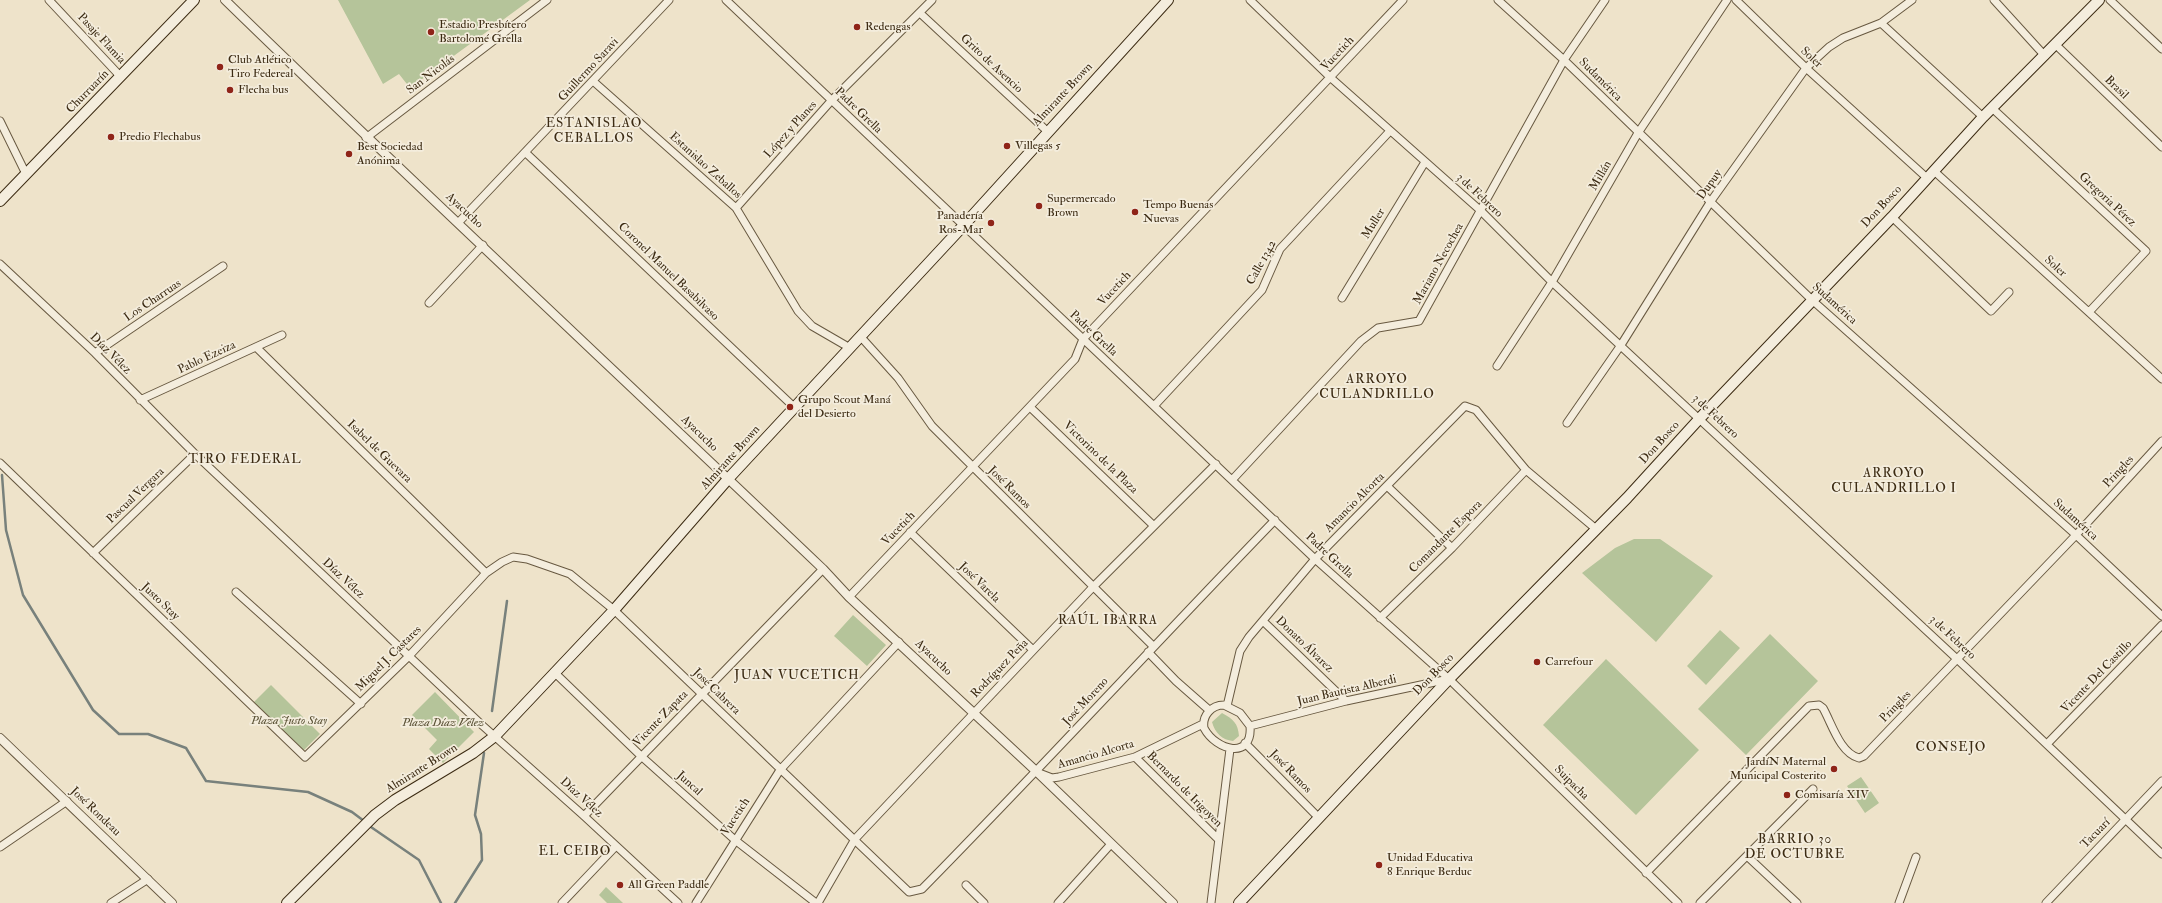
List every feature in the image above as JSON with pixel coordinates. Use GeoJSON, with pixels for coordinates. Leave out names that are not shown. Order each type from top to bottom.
{"type":"FeatureCollection","features":[{"type":"Feature","properties":{"kind":"main road","name":"Churruarín"},"geometry":{"type":"LineString","coordinates":[[0,201],[194,0]]}},
{"type":"Feature","properties":{"kind":"main road","name":"Almirante Brown"},"geometry":{"type":"LineString","coordinates":[[287,903],[375,815],[396,800],[473,753],[495,736],[614,610],[728,479],[963,226],[1047,131],[1168,0]]}},
{"type":"Feature","properties":{"kind":"main road","name":"Don Bosco"},"geometry":{"type":"LineString","coordinates":[[1239,903],[1449,678],[1627,498],[1700,418],[1892,217],[1983,117],[2056,46],[2099,0]]}},
{"type":"Feature","properties":{"kind":"street","name":"Pasaje Flamia"},"geometry":{"type":"LineString","coordinates":[[49,0],[121,76]]}},
{"type":"Feature","properties":{"kind":"street","name":"Ayacucho"},"geometry":{"type":"LineString","coordinates":[[225,0],[366,138],[483,246],[822,569],[849,597],[1037,772],[1173,903]]}},
{"type":"Feature","properties":{"kind":"street","name":"San Nicolás"},"geometry":{"type":"LineString","coordinates":[[366,138],[548,0]]}},
{"type":"Feature","properties":{"kind":"street","name":"Guillermo Saravi"},"geometry":{"type":"LineString","coordinates":[[458,223],[526,153],[669,0]]}},
{"type":"Feature","properties":{"kind":"street","name":"Padre Grella"},"geometry":{"type":"LineString","coordinates":[[726,0],[1315,559],[1449,678]]}},
{"type":"Feature","properties":{"kind":"street","name":"López y Planes"},"geometry":{"type":"LineString","coordinates":[[736,208],[831,100],[921,14],[932,0]]}},
{"type":"Feature","properties":{"kind":"street","name":"3 de Febrero"},"geometry":{"type":"LineString","coordinates":[[1250,0],[1331,78],[1480,211],[1552,282],[1700,418],[2127,819],[2162,854]]}},
{"type":"Feature","properties":{"kind":"street","name":"Vucetich"},"geometry":{"type":"LineString","coordinates":[[849,597],[1075,359],[1083,339],[1403,0]]}},
{"type":"Feature","properties":{"kind":"street","name":"Sudamérica"},"geometry":{"type":"LineString","coordinates":[[1498,0],[1564,60],[1812,300],[2076,535],[2162,616]]}},
{"type":"Feature","properties":{"kind":"street","name":"Mariano Necochea"},"geometry":{"type":"LineString","coordinates":[[1232,480],[1361,341],[1378,328],[1419,321],[1564,60],[1605,0]]}},
{"type":"Feature","properties":{"kind":"street","name":"Millán"},"geometry":{"type":"LineString","coordinates":[[1497,366],[1552,282],[1638,133],[1728,0]]}},
{"type":"Feature","properties":{"kind":"street","name":"Soler"},"geometry":{"type":"LineString","coordinates":[[1736,0],[1806,68],[2089,312],[2162,379]]}},
{"type":"Feature","properties":{"kind":"street","name":"Dupuy"},"geometry":{"type":"LineString","coordinates":[[1567,423],[1621,346],[1711,201],[1806,68],[1829,47],[1843,38],[1881,23],[1912,0]]}},
{"type":"Feature","properties":{"kind":"street"},"geometry":{"type":"LineString","coordinates":[[1994,0],[2045,56]]}},
{"type":"Feature","properties":{"kind":"street"},"geometry":{"type":"LineString","coordinates":[[2110,0],[2162,49]]}},
{"type":"Feature","properties":{"kind":"street","name":"Grito de Asencio"},"geometry":{"type":"LineString","coordinates":[[921,14],[1047,131]]}},
{"type":"Feature","properties":{"kind":"street"},"geometry":{"type":"LineString","coordinates":[[1881,23],[1983,117]]}},
{"type":"Feature","properties":{"kind":"street","name":"Brasil"},"geometry":{"type":"LineString","coordinates":[[2056,46],[2162,147]]}},
{"type":"Feature","properties":{"kind":"street","name":"Estanislao Zeballos"},"geometry":{"type":"LineString","coordinates":[[594,81],[736,208],[798,311],[812,326],[850,348]]}},
{"type":"Feature","properties":{"kind":"street","name":"Gregoria Pérez"},"geometry":{"type":"LineString","coordinates":[[1992,108],[2146,251],[2089,312]]}},
{"type":"Feature","properties":{"kind":"street"},"geometry":{"type":"LineString","coordinates":[[0,121],[26,174]]}},
{"type":"Feature","properties":{"kind":"street","name":"Calle 1342"},"geometry":{"type":"LineString","coordinates":[[1154,406],[1262,290],[1280,249],[1390,131]]}},
{"type":"Feature","properties":{"kind":"street","name":"Coronel Manuel Basabilvaso"},"geometry":{"type":"LineString","coordinates":[[526,153],[795,408]]}},
{"type":"Feature","properties":{"kind":"street","name":"Muller"},"geometry":{"type":"LineString","coordinates":[[1342,298],[1425,162]]}},
{"type":"Feature","properties":{"kind":"street"},"geometry":{"type":"LineString","coordinates":[[1892,217],[1991,311],[2009,292]]}},
{"type":"Feature","properties":{"kind":"street"},"geometry":{"type":"LineString","coordinates":[[429,303],[483,246]]}},
{"type":"Feature","properties":{"kind":"street","name":"Díaz Vélez"},"geometry":{"type":"LineString","coordinates":[[0,264],[95,353],[195,454],[409,656],[678,903]]}},
{"type":"Feature","properties":{"kind":"street","name":"Los Charruas"},"geometry":{"type":"LineString","coordinates":[[95,353],[223,266]]}},
{"type":"Feature","properties":{"kind":"street","name":"Pablo Ezeiza"},"geometry":{"type":"LineString","coordinates":[[140,400],[282,335]]}},
{"type":"Feature","properties":{"kind":"street","name":"José Ramos"},"geometry":{"type":"LineString","coordinates":[[860,336],[898,378],[932,426],[1153,646]]}},
{"type":"Feature","properties":{"kind":"street","name":"Isabel de Guevara"},"geometry":{"type":"LineString","coordinates":[[256,347],[486,573]]}},
{"type":"Feature","properties":{"kind":"street","name":"Amancio Alcorta"},"geometry":{"type":"LineString","coordinates":[[1227,706],[1240,651],[1249,637],[1264,622],[1315,559],[1465,406],[1476,410],[1526,470]]}},
{"type":"Feature","properties":{"kind":"street","name":"Victorino de la Plaza"},"geometry":{"type":"LineString","coordinates":[[1030,407],[1154,526]]}},
{"type":"Feature","properties":{"kind":"street","name":"Pringles"},"geometry":{"type":"LineString","coordinates":[[1646,873],[1809,706],[1819,705],[1823,708],[1845,749],[1851,756],[1859,758],[1867,753],[2076,535],[2162,441]]}},
{"type":"Feature","properties":{"kind":"street","name":"Pascual Vergara"},"geometry":{"type":"LineString","coordinates":[[93,553],[195,454]]}},
{"type":"Feature","properties":{"kind":"street","name":"Justo Stay"},"geometry":{"type":"LineString","coordinates":[[0,464],[305,757]]}},
{"type":"Feature","properties":{"kind":"street","name":"Rodríguez Peña"},"geometry":{"type":"LineString","coordinates":[[817,903],[855,839],[1093,587],[1216,464]]}},
{"type":"Feature","properties":{"kind":"street"},"geometry":{"type":"LineString","coordinates":[[1526,470],[1596,529]]}},
{"type":"Feature","properties":{"kind":"street","name":"Comandante Espora"},"geometry":{"type":"LineString","coordinates":[[1380,618],[1452,548],[1526,470]]}},
{"type":"Feature","properties":{"kind":"street"},"geometry":{"type":"LineString","coordinates":[[1387,486],[1452,548]]}},
{"type":"Feature","properties":{"kind":"street","name":"José Moreno"},"geometry":{"type":"LineString","coordinates":[[909,892],[922,890],[1037,772],[1153,646],[1275,520]]}},
{"type":"Feature","properties":{"kind":"street","name":"José Varela"},"geometry":{"type":"LineString","coordinates":[[910,532],[1033,650]]}},
{"type":"Feature","properties":{"kind":"street","name":"José Cabrera"},"geometry":{"type":"LineString","coordinates":[[486,573],[512,557],[527,559],[570,574],[614,610],[909,892]]}},
{"type":"Feature","properties":{"kind":"street","name":"Vicente Zapata"},"geometry":{"type":"LineString","coordinates":[[584,816],[822,569]]}},
{"type":"Feature","properties":{"kind":"street","name":"Miguel J. Castares"},"geometry":{"type":"LineString","coordinates":[[305,757],[409,656],[486,573]]}},
{"type":"Feature","properties":{"kind":"street"},"geometry":{"type":"LineString","coordinates":[[236,592],[361,704]]}},
{"type":"Feature","properties":{"kind":"street","name":"Donato Álvarez"},"geometry":{"type":"LineString","coordinates":[[1264,622],[1346,701]]}},
{"type":"Feature","properties":{"kind":"street","name":"Vicente Del Castillo"},"geometry":{"type":"LineString","coordinates":[[2047,744],[2162,625]]}},
{"type":"Feature","properties":{"kind":"street","name":"Vucetich"},"geometry":{"type":"LineString","coordinates":[[696,903],[780,770],[899,642]]}},
{"type":"Feature","properties":{"kind":"street"},"geometry":{"type":"LineString","coordinates":[[1148,652],[1176,681],[1210,710]]}},
{"type":"Feature","properties":{"kind":"street","name":"Juncal"},"geometry":{"type":"LineString","coordinates":[[554,672],[641,756],[735,840],[817,903]]}},
{"type":"Feature","properties":{"kind":"street","name":"Juan Bautista Alberdi"},"geometry":{"type":"LineString","coordinates":[[1250,726],[1346,701],[1449,678]]}},
{"type":"Feature","properties":{"kind":"street","name":"Suipacha"},"geometry":{"type":"LineString","coordinates":[[1449,678],[1678,903]]}},
{"type":"Feature","properties":{"kind":"street"},"geometry":{"type":"LineString","coordinates":[[1220,705],[1227,706],[1244,717],[1250,726],[1250,734],[1245,743],[1238,748],[1230,749],[1216,743],[1206,732],[1203,724],[1210,710],[1220,705]]}},
{"type":"Feature","properties":{"kind":"street","name":"Amancio Alcorta"},"geometry":{"type":"LineString","coordinates":[[1037,772],[1052,778],[1059,777],[1135,757],[1203,724]]}},
{"type":"Feature","properties":{"kind":"street","name":"José Rondeau"},"geometry":{"type":"LineString","coordinates":[[0,738],[172,903]]}},
{"type":"Feature","properties":{"kind":"street","name":"José Ramos"},"geometry":{"type":"LineString","coordinates":[[1245,743],[1318,817]]}},
{"type":"Feature","properties":{"kind":"street"},"geometry":{"type":"LineString","coordinates":[[1212,903],[1218,839],[1230,749]]}},
{"type":"Feature","properties":{"kind":"street","name":"Bernardo de Irigoyen"},"geometry":{"type":"LineString","coordinates":[[1135,757],[1218,839]]}},
{"type":"Feature","properties":{"kind":"street","name":"Tacuarí"},"geometry":{"type":"LineString","coordinates":[[2046,903],[2162,781]]}},
{"type":"Feature","properties":{"kind":"street"},"geometry":{"type":"LineString","coordinates":[[1700,903],[1813,789]]}},
{"type":"Feature","properties":{"kind":"street"},"geometry":{"type":"LineString","coordinates":[[0,847],[67,801]]}},
{"type":"Feature","properties":{"kind":"street"},"geometry":{"type":"LineString","coordinates":[[1058,903],[1112,844]]}},
{"type":"Feature","properties":{"kind":"street"},"geometry":{"type":"LineString","coordinates":[[562,903],[616,846]]}},
{"type":"Feature","properties":{"kind":"street"},"geometry":{"type":"LineString","coordinates":[[1747,856],[1797,903]]}},
{"type":"Feature","properties":{"kind":"street"},"geometry":{"type":"LineString","coordinates":[[1899,903],[1916,857]]}},
{"type":"Feature","properties":{"kind":"street"},"geometry":{"type":"LineString","coordinates":[[112,903],[148,879]]}},
{"type":"Feature","properties":{"kind":"street"},"geometry":{"type":"LineString","coordinates":[[966,885],[984,903]]}},
{"type":"Feature","properties":{"kind":"green space","name":"Estadio Presbítero Bartolomé Grella"},"geometry":{"type":"Polygon","coordinates":[[[338,0],[530,0],[410,88],[399,74],[383,84],[338,0]]]}},
{"type":"Feature","properties":{"kind":"green space"},"geometry":{"type":"Polygon","coordinates":[[[1634,539],[1660,539],[1713,576],[1656,642],[1582,573],[1615,548],[1634,539]]]}},
{"type":"Feature","properties":{"kind":"green space"},"geometry":{"type":"Polygon","coordinates":[[[853,615],[886,645],[867,666],[834,636],[853,615]]]}},
{"type":"Feature","properties":{"kind":"green space"},"geometry":{"type":"Polygon","coordinates":[[[1720,630],[1740,648],[1706,685],[1687,666],[1720,630]]]}},
{"type":"Feature","properties":{"kind":"green space"},"geometry":{"type":"Polygon","coordinates":[[[1770,634],[1818,681],[1746,755],[1698,709],[1770,634]]]}},
{"type":"Feature","properties":{"kind":"green space"},"geometry":{"type":"Polygon","coordinates":[[[1606,659],[1699,750],[1636,815],[1543,725],[1606,659]]]}},
{"type":"Feature","properties":{"kind":"green space","name":"Plaza Justo Stay"},"geometry":{"type":"Polygon","coordinates":[[[271,685],[320,734],[302,752],[253,703],[271,685]]]}},
{"type":"Feature","properties":{"kind":"green space","name":"Plaza Díaz Vélez"},"geometry":{"type":"Polygon","coordinates":[[[435,692],[474,732],[443,763],[429,749],[437,740],[412,715],[435,692]]]}},
{"type":"Feature","properties":{"kind":"green space"},"geometry":{"type":"Polygon","coordinates":[[[1222,713],[1232,719],[1236,725],[1239,736],[1233,741],[1222,737],[1217,733],[1213,726],[1212,722],[1222,713]]]}},
{"type":"Feature","properties":{"kind":"green space"},"geometry":{"type":"Polygon","coordinates":[[[1861,777],[1879,803],[1865,813],[1847,786],[1861,777]]]}},
{"type":"Feature","properties":{"kind":"green space"},"geometry":{"type":"Polygon","coordinates":[[[606,887],[623,903],[607,903],[599,895],[606,887]]]}},
{"type":"Feature","properties":{"kind":"waterway"},"geometry":{"type":"LineString","coordinates":[[2,475],[6,530],[23,595],[93,710],[119,734],[148,734],[186,748],[206,781],[308,792],[352,812],[364,821]]}},
{"type":"Feature","properties":{"kind":"waterway"},"geometry":{"type":"LineString","coordinates":[[492,711],[507,601]]}},
{"type":"Feature","properties":{"kind":"waterway"},"geometry":{"type":"LineString","coordinates":[[455,903],[482,860],[481,834],[475,815],[484,753]]}},
{"type":"Feature","properties":{"kind":"waterway"},"geometry":{"type":"LineString","coordinates":[[368,825],[419,860],[441,903]]}},
{"type":"Feature","properties":{"kind":"place","name":"Redengas"},"geometry":{"type":"Point","coordinates":[857,27]}},
{"type":"Feature","properties":{"kind":"place","name":"Estadio Presbítero Bartolomé Grella"},"geometry":{"type":"Point","coordinates":[431,32]}},
{"type":"Feature","properties":{"kind":"place","name":"Club Atlético Tiro Federeal"},"geometry":{"type":"Point","coordinates":[220,67]}},
{"type":"Feature","properties":{"kind":"place","name":"Flecha bus"},"geometry":{"type":"Point","coordinates":[230,90]}},
{"type":"Feature","properties":{"kind":"place","name":"Predio Flechabus"},"geometry":{"type":"Point","coordinates":[111,137]}},
{"type":"Feature","properties":{"kind":"place","name":"Villegas 5"},"geometry":{"type":"Point","coordinates":[1007,146]}},
{"type":"Feature","properties":{"kind":"place","name":"Best Sociedad Anónima"},"geometry":{"type":"Point","coordinates":[349,154]}},
{"type":"Feature","properties":{"kind":"place","name":"Supermercado Brown"},"geometry":{"type":"Point","coordinates":[1039,206]}},
{"type":"Feature","properties":{"kind":"place","name":"Tempo Buenas Nuevas"},"geometry":{"type":"Point","coordinates":[1135,212]}},
{"type":"Feature","properties":{"kind":"place","name":"Panadería Ros-Mar"},"geometry":{"type":"Point","coordinates":[991,223]}},
{"type":"Feature","properties":{"kind":"place","name":"Grupo Scout Maná del Desierto"},"geometry":{"type":"Point","coordinates":[790,407]}},
{"type":"Feature","properties":{"kind":"place","name":"Carrefour"},"geometry":{"type":"Point","coordinates":[1537,662]}},
{"type":"Feature","properties":{"kind":"place","name":"JardíN Maternal Municipal Costerito"},"geometry":{"type":"Point","coordinates":[1834,769]}},
{"type":"Feature","properties":{"kind":"place","name":"Comisaría XIV"},"geometry":{"type":"Point","coordinates":[1787,795]}},
{"type":"Feature","properties":{"kind":"place","name":"Unidad Educativa 8 Enrique Berduc"},"geometry":{"type":"Point","coordinates":[1379,865]}},
{"type":"Feature","properties":{"kind":"place","name":"All Green Paddle"},"geometry":{"type":"Point","coordinates":[620,885]}},
{"type":"Feature","properties":{"kind":"district","name":"ESTANISLAO CEBALLOS"},"geometry":{"type":"Point","coordinates":[594,132]}},
{"type":"Feature","properties":{"kind":"district","name":"ARROYO CULANDRILLO"},"geometry":{"type":"Point","coordinates":[1377,388]}},
{"type":"Feature","properties":{"kind":"district","name":"TIRO FEDERAL"},"geometry":{"type":"Point","coordinates":[245,460]}},
{"type":"Feature","properties":{"kind":"district","name":"ARROYO CULANDRILLO I"},"geometry":{"type":"Point","coordinates":[1894,482]}},
{"type":"Feature","properties":{"kind":"district","name":"RAÚL IBARRA"},"geometry":{"type":"Point","coordinates":[1108,621]}},
{"type":"Feature","properties":{"kind":"district","name":"JUAN VUCETICH"},"geometry":{"type":"Point","coordinates":[797,676]}},
{"type":"Feature","properties":{"kind":"district","name":"CONSEJO"},"geometry":{"type":"Point","coordinates":[1951,748]}},
{"type":"Feature","properties":{"kind":"district","name":"BARRIO 30 DE OCTUBRE"},"geometry":{"type":"Point","coordinates":[1795,848]}},
{"type":"Feature","properties":{"kind":"district","name":"EL CEIBO"},"geometry":{"type":"Point","coordinates":[575,852]}}]}
